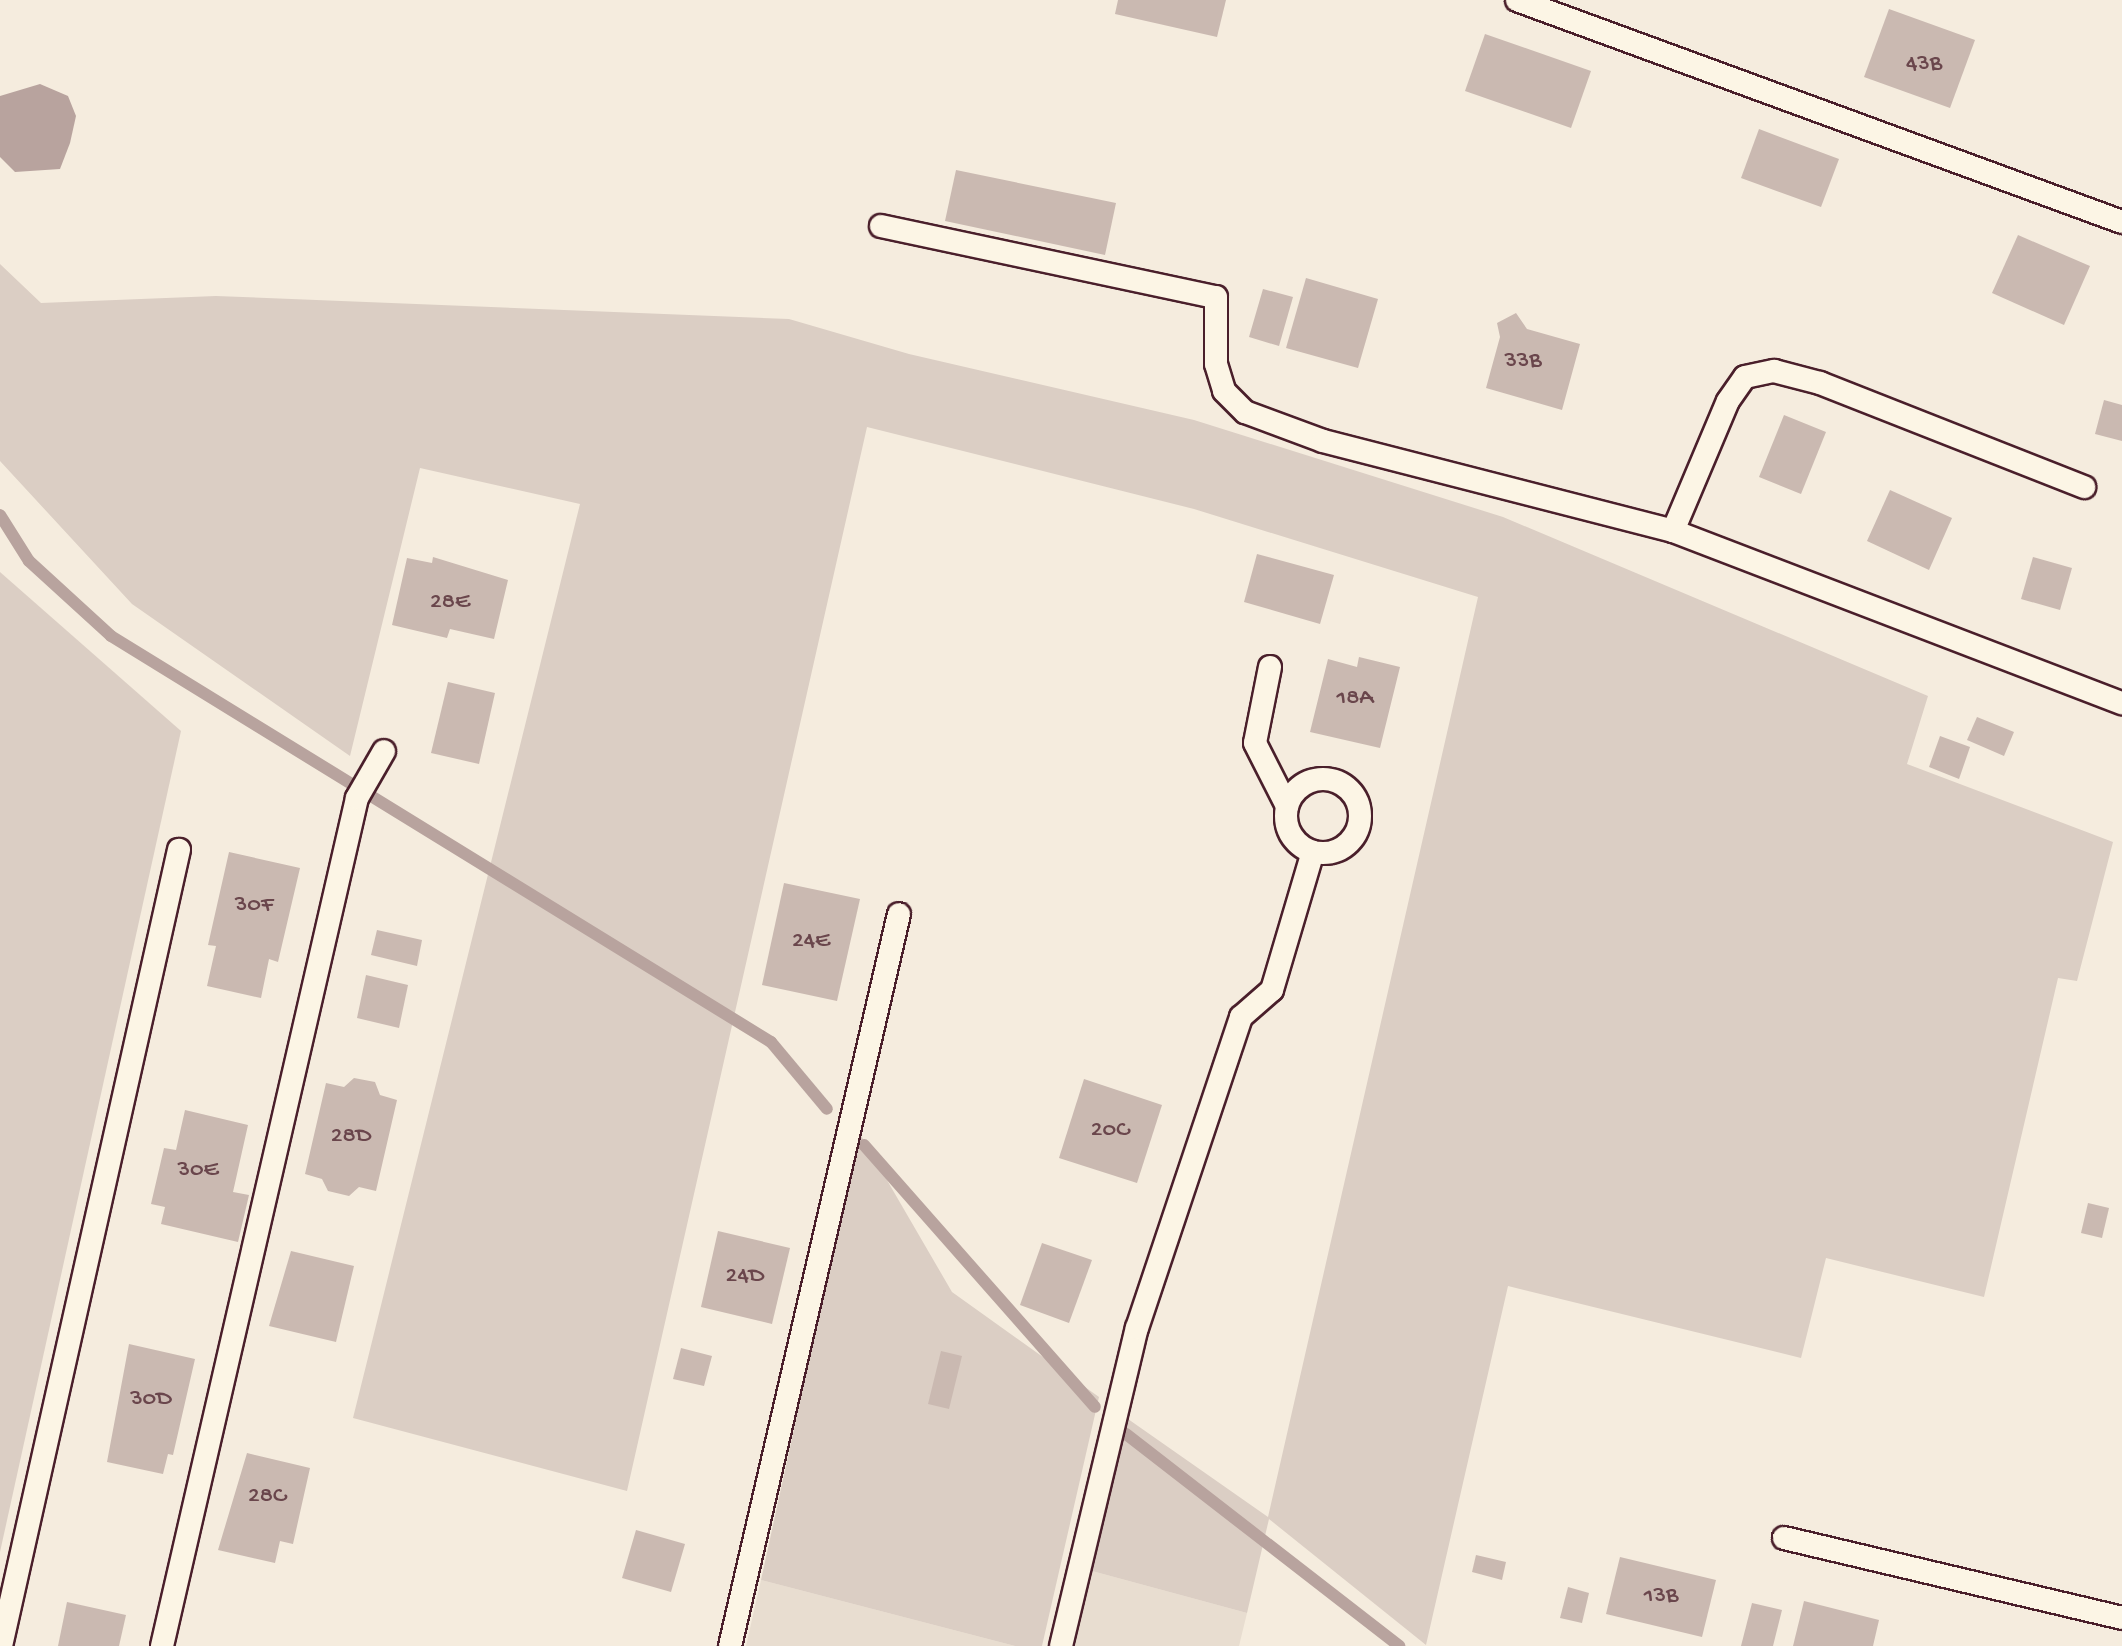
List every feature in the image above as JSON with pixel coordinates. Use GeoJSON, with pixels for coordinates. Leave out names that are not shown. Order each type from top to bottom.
{"type":"FeatureCollection","features":[{"type":"Feature","properties":{"kind":"lane"},"geometry":{"type":"LineString","coordinates":[[1517,0],[2122,222]]}},
{"type":"Feature","properties":{"kind":"lane"},"geometry":{"type":"LineString","coordinates":[[881,226],[1216,297],[1216,364],[1224,391],[1245,412],[1323,441],[1673,531],[2122,703]]}},
{"type":"Feature","properties":{"kind":"lane"},"geometry":{"type":"LineString","coordinates":[[1673,531],[1728,401],[1745,377],[1774,371],[1820,383],[2084,487]]}},
{"type":"Feature","properties":{"kind":"lane"},"geometry":{"type":"LineString","coordinates":[[1270,667],[1255,743],[1287,806],[1291,835],[1313,852],[1341,848],[1352,839],[1360,812],[1356,798],[1333,780],[1305,784],[1287,806]]}},
{"type":"Feature","properties":{"kind":"lane"},"geometry":{"type":"LineString","coordinates":[[162,1646],[357,798],[384,751]]}},
{"type":"Feature","properties":{"kind":"lane"},"geometry":{"type":"LineString","coordinates":[[1,1646],[179,850]]}},
{"type":"Feature","properties":{"kind":"lane"},"geometry":{"type":"LineString","coordinates":[[1061,1646],[1137,1328],[1241,1017],[1272,990],[1313,852]]}},
{"type":"Feature","properties":{"kind":"lane"},"geometry":{"type":"LineString","coordinates":[[730,1646],[899,914]]}},
{"type":"Feature","properties":{"kind":"lane"},"geometry":{"type":"LineString","coordinates":[[1784,1538],[2122,1618]]}},
{"type":"Feature","properties":{"kind":"shaded area"},"geometry":{"type":"Polygon","coordinates":[[[40,84],[68,96],[76,116],[70,143],[60,169],[15,172],[0,157],[0,96],[40,84]]]}},
{"type":"Feature","properties":{"kind":"shaded area"},"geometry":{"type":"Polygon","coordinates":[[[0,264],[41,303],[216,296],[789,319],[909,354],[1194,420],[1503,517],[1928,696],[1907,764],[2113,842],[2077,981],[2058,978],[1984,1297],[1826,1258],[1801,1358],[1508,1286],[1426,1645],[1269,1519],[1247,1613],[1092,1571],[1128,1419],[1268,1517],[1478,597],[1194,509],[867,427],[627,1491],[353,1418],[580,504],[420,468],[350,756],[132,604],[0,461],[0,264]]]}},
{"type":"Feature","properties":{"kind":"shaded area"},"geometry":{"type":"Polygon","coordinates":[[[0,572],[181,731],[0,1552],[0,572]]]}},
{"type":"Feature","properties":{"kind":"shaded area"},"geometry":{"type":"Polygon","coordinates":[[[859,1132],[952,1292],[1099,1397],[1042,1646],[1015,1646],[761,1580],[859,1132]]]}},
{"type":"Feature","properties":{"kind":"shaded area"},"geometry":{"type":"Polygon","coordinates":[[[1092,1571],[1247,1613],[1239,1646],[1075,1646],[1092,1571]]]}},
{"type":"Feature","properties":{"kind":"shaded area"},"geometry":{"type":"Polygon","coordinates":[[[761,1580],[1015,1646],[746,1646],[761,1580]]]}},
{"type":"Feature","properties":{"kind":"building"},"geometry":{"type":"Polygon","coordinates":[[[1118,0],[1226,0],[1217,37],[1115,14],[1118,0]]]}},
{"type":"Feature","properties":{"kind":"building"},"geometry":{"type":"Polygon","coordinates":[[[1889,9],[1975,40],[1950,108],[1864,77],[1889,9]]]}},
{"type":"Feature","properties":{"kind":"building"},"geometry":{"type":"Polygon","coordinates":[[[1485,34],[1591,71],[1571,128],[1465,91],[1485,34]]]}},
{"type":"Feature","properties":{"kind":"building"},"geometry":{"type":"Polygon","coordinates":[[[1759,129],[1839,159],[1821,207],[1741,178],[1759,129]]]}},
{"type":"Feature","properties":{"kind":"building"},"geometry":{"type":"Polygon","coordinates":[[[956,170],[1116,203],[1105,255],[945,221],[956,170]]]}},
{"type":"Feature","properties":{"kind":"building"},"geometry":{"type":"Polygon","coordinates":[[[2018,235],[2090,266],[2064,325],[1992,293],[2018,235]]]}},
{"type":"Feature","properties":{"kind":"building"},"geometry":{"type":"Polygon","coordinates":[[[1306,278],[1378,299],[1358,368],[1286,348],[1306,278]]]}},
{"type":"Feature","properties":{"kind":"building"},"geometry":{"type":"Polygon","coordinates":[[[1263,289],[1293,297],[1279,346],[1249,337],[1263,289]]]}},
{"type":"Feature","properties":{"kind":"building"},"geometry":{"type":"Polygon","coordinates":[[[1516,313],[1527,329],[1580,344],[1562,410],[1486,388],[1500,337],[1497,323],[1516,313]]]}},
{"type":"Feature","properties":{"kind":"building"},"geometry":{"type":"Polygon","coordinates":[[[2104,400],[2122,405],[2122,441],[2095,434],[2104,400]]]}},
{"type":"Feature","properties":{"kind":"building"},"geometry":{"type":"Polygon","coordinates":[[[1784,415],[1826,432],[1801,494],[1759,477],[1784,415]]]}},
{"type":"Feature","properties":{"kind":"building"},"geometry":{"type":"Polygon","coordinates":[[[1890,490],[1952,518],[1929,570],[1867,541],[1890,490]]]}},
{"type":"Feature","properties":{"kind":"building"},"geometry":{"type":"Polygon","coordinates":[[[1257,554],[1334,575],[1320,624],[1244,602],[1257,554]]]}},
{"type":"Feature","properties":{"kind":"building"},"geometry":{"type":"Polygon","coordinates":[[[433,557],[508,580],[494,639],[450,629],[447,638],[392,625],[407,558],[432,563],[433,557]]]}},
{"type":"Feature","properties":{"kind":"building"},"geometry":{"type":"Polygon","coordinates":[[[2033,557],[2072,568],[2060,610],[2021,599],[2033,557]]]}},
{"type":"Feature","properties":{"kind":"building"},"geometry":{"type":"Polygon","coordinates":[[[1359,657],[1400,667],[1380,748],[1310,732],[1328,659],[1357,667],[1359,657]]]}},
{"type":"Feature","properties":{"kind":"building"},"geometry":{"type":"Polygon","coordinates":[[[448,682],[495,693],[479,764],[431,753],[448,682]]]}},
{"type":"Feature","properties":{"kind":"building"},"geometry":{"type":"Polygon","coordinates":[[[1977,717],[2014,732],[2004,756],[1967,740],[1977,717]]]}},
{"type":"Feature","properties":{"kind":"building"},"geometry":{"type":"Polygon","coordinates":[[[1940,736],[1970,747],[1959,779],[1929,767],[1940,736]]]}},
{"type":"Feature","properties":{"kind":"building"},"geometry":{"type":"Polygon","coordinates":[[[229,852],[300,868],[278,962],[269,959],[261,998],[207,986],[216,946],[208,945],[229,852]]]}},
{"type":"Feature","properties":{"kind":"building"},"geometry":{"type":"Polygon","coordinates":[[[784,883],[860,899],[837,1001],[762,985],[784,883]]]}},
{"type":"Feature","properties":{"kind":"building"},"geometry":{"type":"Polygon","coordinates":[[[377,930],[422,940],[417,966],[371,955],[377,930]]]}},
{"type":"Feature","properties":{"kind":"building"},"geometry":{"type":"Polygon","coordinates":[[[366,975],[408,985],[399,1028],[357,1018],[366,975]]]}},
{"type":"Feature","properties":{"kind":"building"},"geometry":{"type":"Polygon","coordinates":[[[354,1078],[375,1082],[380,1095],[397,1100],[376,1191],[359,1187],[349,1196],[328,1191],[322,1179],[305,1174],[326,1083],[344,1087],[354,1078]]]}},
{"type":"Feature","properties":{"kind":"building"},"geometry":{"type":"Polygon","coordinates":[[[1084,1079],[1162,1105],[1137,1183],[1059,1158],[1084,1079]]]}},
{"type":"Feature","properties":{"kind":"building"},"geometry":{"type":"Polygon","coordinates":[[[185,1110],[248,1125],[233,1192],[249,1195],[238,1242],[161,1224],[165,1207],[151,1204],[164,1148],[176,1150],[185,1110]]]}},
{"type":"Feature","properties":{"kind":"building"},"geometry":{"type":"Polygon","coordinates":[[[2088,1203],[2109,1208],[2102,1238],[2081,1233],[2088,1203]]]}},
{"type":"Feature","properties":{"kind":"building"},"geometry":{"type":"Polygon","coordinates":[[[718,1231],[790,1248],[772,1324],[701,1307],[718,1231]]]}},
{"type":"Feature","properties":{"kind":"building"},"geometry":{"type":"Polygon","coordinates":[[[1042,1243],[1092,1260],[1069,1323],[1020,1305],[1042,1243]]]}},
{"type":"Feature","properties":{"kind":"building"},"geometry":{"type":"Polygon","coordinates":[[[291,1251],[354,1266],[336,1342],[269,1326],[291,1251]]]}},
{"type":"Feature","properties":{"kind":"building"},"geometry":{"type":"Polygon","coordinates":[[[129,1344],[195,1359],[173,1455],[168,1454],[163,1474],[107,1462],[129,1344]]]}},
{"type":"Feature","properties":{"kind":"building"},"geometry":{"type":"Polygon","coordinates":[[[681,1348],[712,1356],[704,1386],[673,1379],[681,1348]]]}},
{"type":"Feature","properties":{"kind":"building"},"geometry":{"type":"Polygon","coordinates":[[[941,1351],[962,1356],[949,1409],[928,1404],[941,1351]]]}},
{"type":"Feature","properties":{"kind":"building"},"geometry":{"type":"Polygon","coordinates":[[[247,1453],[310,1468],[293,1544],[280,1541],[275,1563],[218,1550],[247,1453]]]}},
{"type":"Feature","properties":{"kind":"building"},"geometry":{"type":"Polygon","coordinates":[[[636,1530],[685,1544],[671,1592],[622,1578],[636,1530]]]}},
{"type":"Feature","properties":{"kind":"building"},"geometry":{"type":"Polygon","coordinates":[[[1476,1555],[1506,1562],[1502,1580],[1472,1572],[1476,1555]]]}},
{"type":"Feature","properties":{"kind":"building"},"geometry":{"type":"Polygon","coordinates":[[[1620,1557],[1716,1580],[1702,1637],[1606,1614],[1620,1557]]]}},
{"type":"Feature","properties":{"kind":"building"},"geometry":{"type":"Polygon","coordinates":[[[1568,1587],[1589,1593],[1582,1623],[1560,1618],[1568,1587]]]}},
{"type":"Feature","properties":{"kind":"building"},"geometry":{"type":"Polygon","coordinates":[[[1804,1601],[1879,1620],[1873,1646],[1793,1646],[1804,1601]]]}},
{"type":"Feature","properties":{"kind":"building"},"geometry":{"type":"Polygon","coordinates":[[[67,1602],[126,1615],[119,1646],[58,1646],[67,1602]]]}},
{"type":"Feature","properties":{"kind":"building"},"geometry":{"type":"Polygon","coordinates":[[[1752,1603],[1782,1610],[1773,1646],[1741,1646],[1752,1603]]]}},
{"type":"Feature","properties":{"kind":"waterway"},"geometry":{"type":"LineString","coordinates":[[0,515],[29,561],[111,636],[771,1042],[827,1109]]}},
{"type":"Feature","properties":{"kind":"waterway"},"geometry":{"type":"LineString","coordinates":[[864,1145],[1095,1407]]}},
{"type":"Feature","properties":{"kind":"waterway"},"geometry":{"type":"LineString","coordinates":[[1126,1434],[1399,1646]]}}]}
